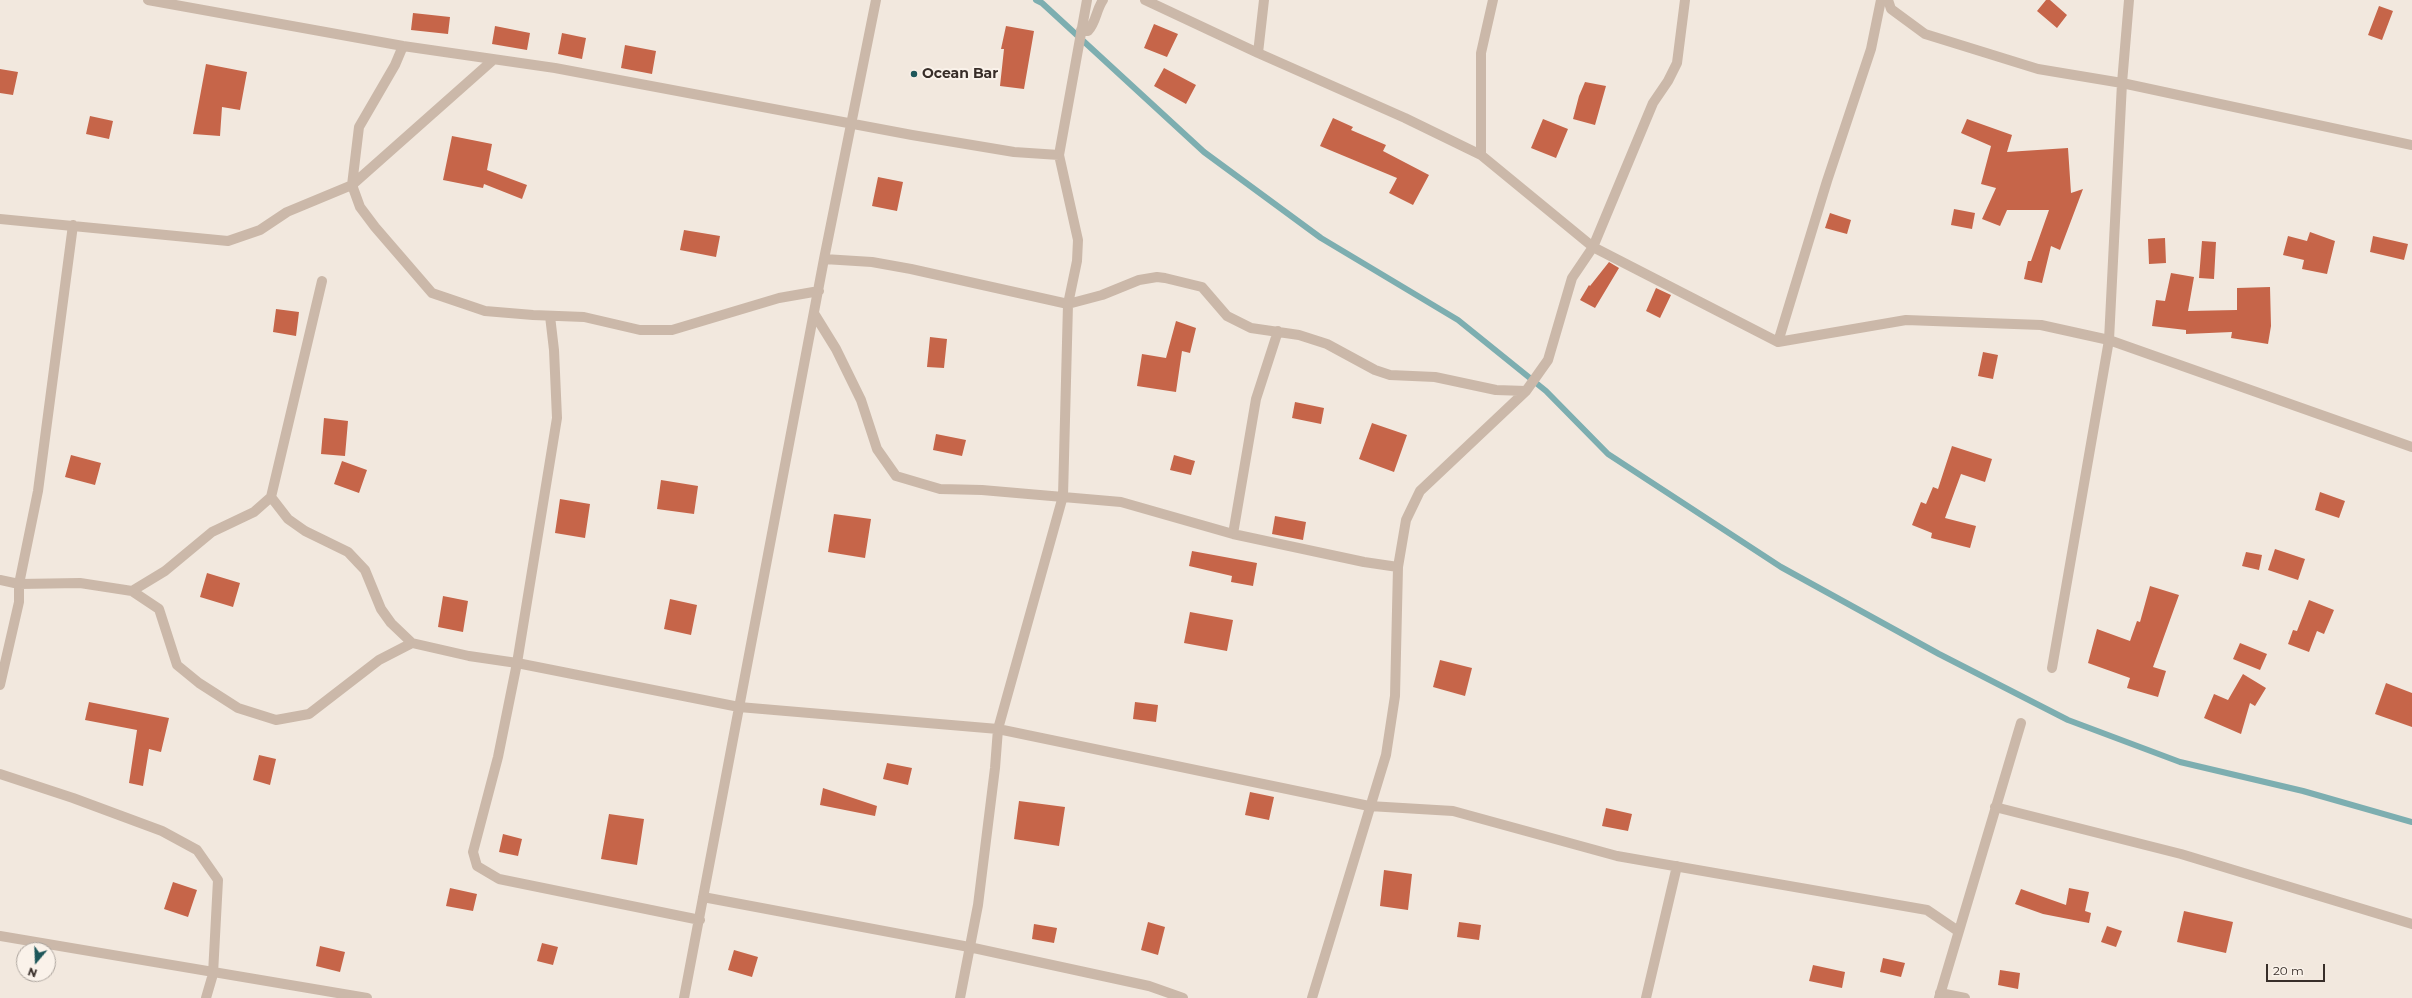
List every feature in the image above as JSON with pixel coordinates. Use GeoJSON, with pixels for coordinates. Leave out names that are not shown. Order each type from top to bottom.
{"type":"FeatureCollection","features":[{"type":"Feature","properties":{"kind":"street"},"geometry":{"type":"LineString","coordinates":[[148,0],[403,46],[555,68],[850,124],[1014,152],[1059,155]]}},
{"type":"Feature","properties":{"kind":"street"},"geometry":{"type":"LineString","coordinates":[[684,998],[815,314],[824,259],[876,0]]}},
{"type":"Feature","properties":{"kind":"street"},"geometry":{"type":"LineString","coordinates":[[960,998],[978,905],[995,768],[998,729],[1063,496],[1068,304],[1077,261],[1078,240],[1059,155],[1087,0]]}},
{"type":"Feature","properties":{"kind":"street"},"geometry":{"type":"LineString","coordinates":[[1081,30],[1088,31],[1092,26],[1097,9],[1103,0]]}},
{"type":"Feature","properties":{"kind":"street"},"geometry":{"type":"LineString","coordinates":[[1144,0],[1258,53],[1405,118],[1481,155],[1593,248],[1778,342],[1906,320],[2041,325],[2109,340],[2412,447]]}},
{"type":"Feature","properties":{"kind":"street"},"geometry":{"type":"LineString","coordinates":[[1258,53],[1264,0]]}},
{"type":"Feature","properties":{"kind":"street"},"geometry":{"type":"LineString","coordinates":[[1481,155],[1482,53],[1493,0]]}},
{"type":"Feature","properties":{"kind":"street"},"geometry":{"type":"LineString","coordinates":[[1312,998],[1358,853],[1370,806],[1386,754],[1395,696],[1398,567],[1406,520],[1420,491],[1526,391],[1548,360],[1572,278],[1593,248],[1653,103],[1677,63],[1685,0]]}},
{"type":"Feature","properties":{"kind":"street"},"geometry":{"type":"LineString","coordinates":[[1778,342],[1827,181],[1871,49],[1881,0]]}},
{"type":"Feature","properties":{"kind":"street"},"geometry":{"type":"LineString","coordinates":[[1888,0],[1891,9],[1925,34],[2038,69],[2122,83],[2412,145]]}},
{"type":"Feature","properties":{"kind":"street"},"geometry":{"type":"LineString","coordinates":[[2052,668],[2109,340],[2122,83],[2129,0]]}},
{"type":"Feature","properties":{"kind":"street"},"geometry":{"type":"LineString","coordinates":[[403,46],[395,65],[359,127],[352,185],[360,207],[374,227],[432,293],[485,310],[550,316],[584,317],[640,330],[672,330],[778,298],[819,291]]}},
{"type":"Feature","properties":{"kind":"street"},"geometry":{"type":"LineString","coordinates":[[0,219],[228,241],[260,230],[286,212],[352,185],[493,60]]}},
{"type":"Feature","properties":{"kind":"street"},"geometry":{"type":"LineString","coordinates":[[0,685],[18,602],[19,584],[38,491],[73,225]]}},
{"type":"Feature","properties":{"kind":"street"},"geometry":{"type":"LineString","coordinates":[[824,259],[872,262],[912,269],[1068,304],[1102,295],[1139,280],[1157,277],[1166,278],[1202,287],[1227,316],[1233,320],[1261,330],[1278,331],[1327,344],[1375,370],[1390,375],[1435,377],[1496,390],[1526,391]]}},
{"type":"Feature","properties":{"kind":"street"},"geometry":{"type":"LineString","coordinates":[[132,591],[165,571],[212,532],[254,512],[270,497],[322,281]]}},
{"type":"Feature","properties":{"kind":"street"},"geometry":{"type":"LineString","coordinates":[[815,314],[836,349],[861,400],[877,449],[896,476],[940,489],[1063,496],[1121,502],[1233,534],[1364,562],[1398,567]]}},
{"type":"Feature","properties":{"kind":"street"},"geometry":{"type":"LineString","coordinates":[[550,316],[554,350],[557,418],[517,663],[498,757],[473,852],[477,866],[499,879],[700,920]]}},
{"type":"Feature","properties":{"kind":"street"},"geometry":{"type":"LineString","coordinates":[[1233,534],[1256,399],[1278,331]]}},
{"type":"Feature","properties":{"kind":"street"},"geometry":{"type":"LineString","coordinates":[[270,497],[288,519],[305,531],[348,552],[365,570],[381,609],[391,623],[412,643],[469,656],[517,663],[739,707],[998,729],[1370,806],[1453,811],[1617,856],[1927,910],[1958,931]]}},
{"type":"Feature","properties":{"kind":"street"},"geometry":{"type":"LineString","coordinates":[[0,580],[19,584],[80,583],[132,591],[159,610],[167,630],[177,665],[199,683],[238,708],[276,720],[309,714],[378,660],[412,643]]}},
{"type":"Feature","properties":{"kind":"street"},"geometry":{"type":"LineString","coordinates":[[1965,998],[1940,995],[2021,723]]}},
{"type":"Feature","properties":{"kind":"street"},"geometry":{"type":"LineString","coordinates":[[0,774],[73,798],[162,832],[197,850],[218,880],[213,974],[206,998]]}},
{"type":"Feature","properties":{"kind":"street"},"geometry":{"type":"LineString","coordinates":[[1995,807],[2181,854],[2412,924]]}},
{"type":"Feature","properties":{"kind":"street"},"geometry":{"type":"LineString","coordinates":[[1646,998],[1677,866]]}},
{"type":"Feature","properties":{"kind":"street"},"geometry":{"type":"LineString","coordinates":[[703,897],[969,947],[1149,986],[1183,998]]}},
{"type":"Feature","properties":{"kind":"street"},"geometry":{"type":"LineString","coordinates":[[0,936],[213,974],[367,998]]}},
{"type":"Feature","properties":{"kind":"building"},"geometry":{"type":"Polygon","coordinates":[[[2046,0],[2050,0],[2067,15],[2057,28],[2037,11],[2046,0]]]}},
{"type":"Feature","properties":{"kind":"building"},"geometry":{"type":"Polygon","coordinates":[[[2379,6],[2393,11],[2382,40],[2368,35],[2379,6]]]}},
{"type":"Feature","properties":{"kind":"building"},"geometry":{"type":"Polygon","coordinates":[[[413,13],[450,17],[448,34],[411,30],[413,13]]]}},
{"type":"Feature","properties":{"kind":"building"},"geometry":{"type":"Polygon","coordinates":[[[1154,24],[1178,34],[1167,57],[1144,48],[1154,24]]]}},
{"type":"Feature","properties":{"kind":"building"},"geometry":{"type":"Polygon","coordinates":[[[495,26],[530,33],[527,50],[492,44],[495,26]]]}},
{"type":"Feature","properties":{"kind":"building"},"geometry":{"type":"Polygon","coordinates":[[[1006,26],[1034,31],[1024,89],[1000,86],[1004,49],[1001,49],[1006,26]]]}},
{"type":"Feature","properties":{"kind":"building"},"geometry":{"type":"Polygon","coordinates":[[[562,33],[586,38],[582,59],[558,54],[562,33]]]}},
{"type":"Feature","properties":{"kind":"building"},"geometry":{"type":"Polygon","coordinates":[[[625,45],[656,51],[652,74],[621,68],[625,45]]]}},
{"type":"Feature","properties":{"kind":"building"},"geometry":{"type":"Polygon","coordinates":[[[206,64],[247,72],[240,110],[222,107],[220,136],[193,134],[206,64]]]}},
{"type":"Feature","properties":{"kind":"building"},"geometry":{"type":"Polygon","coordinates":[[[1164,68],[1196,85],[1186,104],[1154,86],[1164,68]]]}},
{"type":"Feature","properties":{"kind":"building"},"geometry":{"type":"Polygon","coordinates":[[[0,69],[18,72],[13,95],[0,93],[0,69]]]}},
{"type":"Feature","properties":{"kind":"building"},"geometry":{"type":"Polygon","coordinates":[[[1585,82],[1606,86],[1595,125],[1573,119],[1579,96],[1585,82]]]}},
{"type":"Feature","properties":{"kind":"building"},"geometry":{"type":"Polygon","coordinates":[[[90,116],[113,121],[109,139],[86,134],[90,116]]]}},
{"type":"Feature","properties":{"kind":"building"},"geometry":{"type":"Polygon","coordinates":[[[1333,118],[1353,127],[1351,130],[1386,145],[1383,151],[1429,175],[1413,205],[1389,193],[1397,178],[1320,146],[1333,118]]]}},
{"type":"Feature","properties":{"kind":"building"},"geometry":{"type":"Polygon","coordinates":[[[1543,119],[1568,129],[1556,158],[1531,148],[1543,119]]]}},
{"type":"Feature","properties":{"kind":"building"},"geometry":{"type":"Polygon","coordinates":[[[1967,119],[2012,135],[2007,152],[2068,148],[2071,193],[2083,189],[2060,250],[2051,246],[2042,283],[2024,279],[2028,261],[2031,261],[2049,210],[2007,210],[2000,226],[1982,219],[1996,188],[1981,184],[1991,146],[1961,133],[1967,119]]]}},
{"type":"Feature","properties":{"kind":"building"},"geometry":{"type":"Polygon","coordinates":[[[452,136],[492,144],[487,170],[527,185],[522,199],[484,184],[483,188],[443,180],[452,136]]]}},
{"type":"Feature","properties":{"kind":"building"},"geometry":{"type":"Polygon","coordinates":[[[878,177],[903,182],[897,211],[872,206],[878,177]]]}},
{"type":"Feature","properties":{"kind":"building"},"geometry":{"type":"Polygon","coordinates":[[[1954,209],[1975,213],[1972,229],[1951,225],[1954,209]]]}},
{"type":"Feature","properties":{"kind":"building"},"geometry":{"type":"Polygon","coordinates":[[[1830,213],[1851,220],[1847,234],[1825,228],[1830,213]]]}},
{"type":"Feature","properties":{"kind":"building"},"geometry":{"type":"Polygon","coordinates":[[[684,230],[720,236],[716,257],[680,250],[684,230]]]}},
{"type":"Feature","properties":{"kind":"building"},"geometry":{"type":"Polygon","coordinates":[[[2310,232],[2335,241],[2327,274],[2302,269],[2304,260],[2283,255],[2288,236],[2307,241],[2310,232]]]}},
{"type":"Feature","properties":{"kind":"building"},"geometry":{"type":"Polygon","coordinates":[[[2373,236],[2408,244],[2404,260],[2370,252],[2373,236]]]}},
{"type":"Feature","properties":{"kind":"building"},"geometry":{"type":"Polygon","coordinates":[[[2165,238],[2166,263],[2149,264],[2148,239],[2165,238]]]}},
{"type":"Feature","properties":{"kind":"building"},"geometry":{"type":"Polygon","coordinates":[[[2202,241],[2216,242],[2214,279],[2199,278],[2202,241]]]}},
{"type":"Feature","properties":{"kind":"building"},"geometry":{"type":"Polygon","coordinates":[[[1609,262],[1619,268],[1595,308],[1580,300],[1589,285],[1590,286],[1609,262]]]}},
{"type":"Feature","properties":{"kind":"building"},"geometry":{"type":"Polygon","coordinates":[[[2171,273],[2194,277],[2188,311],[2237,310],[2237,288],[2270,287],[2271,326],[2268,344],[2231,338],[2232,332],[2186,334],[2186,330],[2152,326],[2156,300],[2165,301],[2171,273]]]}},
{"type":"Feature","properties":{"kind":"building"},"geometry":{"type":"Polygon","coordinates":[[[1656,288],[1671,295],[1660,318],[1646,311],[1656,288]]]}},
{"type":"Feature","properties":{"kind":"building"},"geometry":{"type":"Polygon","coordinates":[[[276,309],[299,312],[296,336],[273,332],[276,309]]]}},
{"type":"Feature","properties":{"kind":"building"},"geometry":{"type":"Polygon","coordinates":[[[1176,321],[1196,328],[1190,353],[1182,351],[1176,392],[1137,386],[1142,354],[1166,358],[1176,321]]]}},
{"type":"Feature","properties":{"kind":"building"},"geometry":{"type":"Polygon","coordinates":[[[930,337],[947,339],[944,368],[927,367],[930,337]]]}},
{"type":"Feature","properties":{"kind":"building"},"geometry":{"type":"Polygon","coordinates":[[[1983,352],[1998,355],[1993,379],[1978,376],[1983,352]]]}},
{"type":"Feature","properties":{"kind":"building"},"geometry":{"type":"Polygon","coordinates":[[[1295,402],[1324,408],[1321,424],[1292,418],[1295,402]]]}},
{"type":"Feature","properties":{"kind":"building"},"geometry":{"type":"Polygon","coordinates":[[[324,418],[348,421],[345,456],[321,454],[324,418]]]}},
{"type":"Feature","properties":{"kind":"building"},"geometry":{"type":"Polygon","coordinates":[[[1372,423],[1407,435],[1394,472],[1359,459],[1372,423]]]}},
{"type":"Feature","properties":{"kind":"building"},"geometry":{"type":"Polygon","coordinates":[[[936,434],[966,440],[962,456],[933,450],[936,434]]]}},
{"type":"Feature","properties":{"kind":"building"},"geometry":{"type":"Polygon","coordinates":[[[1952,446],[1992,459],[1985,482],[1961,474],[1945,518],[1976,526],[1970,548],[1931,538],[1932,533],[1912,525],[1921,502],[1926,504],[1933,487],[1938,489],[1952,446]]]}},
{"type":"Feature","properties":{"kind":"building"},"geometry":{"type":"Polygon","coordinates":[[[71,455],[101,463],[95,485],[65,477],[71,455]]]}},
{"type":"Feature","properties":{"kind":"building"},"geometry":{"type":"Polygon","coordinates":[[[1174,455],[1195,461],[1191,475],[1170,470],[1174,455]]]}},
{"type":"Feature","properties":{"kind":"building"},"geometry":{"type":"Polygon","coordinates":[[[342,461],[367,470],[359,493],[334,484],[342,461]]]}},
{"type":"Feature","properties":{"kind":"building"},"geometry":{"type":"Polygon","coordinates":[[[661,480],[698,486],[694,514],[657,509],[661,480]]]}},
{"type":"Feature","properties":{"kind":"building"},"geometry":{"type":"Polygon","coordinates":[[[2320,492],[2345,501],[2339,518],[2315,510],[2320,492]]]}},
{"type":"Feature","properties":{"kind":"building"},"geometry":{"type":"Polygon","coordinates":[[[560,499],[590,504],[585,538],[555,533],[560,499]]]}},
{"type":"Feature","properties":{"kind":"building"},"geometry":{"type":"Polygon","coordinates":[[[834,514],[871,519],[865,558],[828,552],[834,514]]]}},
{"type":"Feature","properties":{"kind":"building"},"geometry":{"type":"Polygon","coordinates":[[[1275,516],[1306,522],[1303,540],[1272,534],[1275,516]]]}},
{"type":"Feature","properties":{"kind":"building"},"geometry":{"type":"Polygon","coordinates":[[[2275,549],[2305,559],[2298,580],[2268,570],[2275,549]]]}},
{"type":"Feature","properties":{"kind":"building"},"geometry":{"type":"Polygon","coordinates":[[[1192,551],[1257,563],[1253,586],[1231,582],[1232,576],[1189,566],[1192,551]]]}},
{"type":"Feature","properties":{"kind":"building"},"geometry":{"type":"Polygon","coordinates":[[[2246,552],[2262,555],[2259,570],[2242,566],[2246,552]]]}},
{"type":"Feature","properties":{"kind":"building"},"geometry":{"type":"Polygon","coordinates":[[[207,573],[240,583],[233,607],[200,597],[207,573]]]}},
{"type":"Feature","properties":{"kind":"building"},"geometry":{"type":"Polygon","coordinates":[[[2150,586],[2179,595],[2153,667],[2166,671],[2158,697],[2127,688],[2130,678],[2088,663],[2097,629],[2130,641],[2137,621],[2140,622],[2150,586]]]}},
{"type":"Feature","properties":{"kind":"building"},"geometry":{"type":"Polygon","coordinates":[[[443,596],[468,601],[463,632],[438,627],[443,596]]]}},
{"type":"Feature","properties":{"kind":"building"},"geometry":{"type":"Polygon","coordinates":[[[670,599],[697,605],[691,635],[664,629],[670,599]]]}},
{"type":"Feature","properties":{"kind":"building"},"geometry":{"type":"Polygon","coordinates":[[[2309,600],[2334,610],[2324,634],[2317,631],[2309,652],[2288,644],[2293,630],[2297,631],[2309,600]]]}},
{"type":"Feature","properties":{"kind":"building"},"geometry":{"type":"Polygon","coordinates":[[[1190,612],[1233,620],[1227,651],[1184,643],[1190,612]]]}},
{"type":"Feature","properties":{"kind":"building"},"geometry":{"type":"Polygon","coordinates":[[[2240,643],[2267,654],[2260,670],[2233,659],[2240,643]]]}},
{"type":"Feature","properties":{"kind":"building"},"geometry":{"type":"Polygon","coordinates":[[[1440,660],[1472,668],[1465,696],[1433,687],[1440,660]]]}},
{"type":"Feature","properties":{"kind":"building"},"geometry":{"type":"Polygon","coordinates":[[[2243,674],[2266,688],[2255,706],[2250,703],[2241,734],[2204,718],[2214,694],[2228,700],[2243,674]]]}},
{"type":"Feature","properties":{"kind":"building"},"geometry":{"type":"Polygon","coordinates":[[[2386,683],[2412,693],[2412,727],[2375,714],[2386,683]]]}},
{"type":"Feature","properties":{"kind":"building"},"geometry":{"type":"Polygon","coordinates":[[[89,702],[169,718],[161,752],[149,749],[143,786],[129,783],[137,730],[85,720],[89,702]]]}},
{"type":"Feature","properties":{"kind":"building"},"geometry":{"type":"Polygon","coordinates":[[[1135,702],[1158,705],[1156,722],[1133,719],[1135,702]]]}},
{"type":"Feature","properties":{"kind":"building"},"geometry":{"type":"Polygon","coordinates":[[[259,755],[276,759],[270,785],[253,780],[259,755]]]}},
{"type":"Feature","properties":{"kind":"building"},"geometry":{"type":"Polygon","coordinates":[[[887,763],[912,768],[908,785],[883,779],[887,763]]]}},
{"type":"Feature","properties":{"kind":"building"},"geometry":{"type":"Polygon","coordinates":[[[823,788],[877,806],[875,816],[820,805],[823,788]]]}},
{"type":"Feature","properties":{"kind":"building"},"geometry":{"type":"Polygon","coordinates":[[[1250,792],[1274,797],[1269,820],[1245,815],[1250,792]]]}},
{"type":"Feature","properties":{"kind":"building"},"geometry":{"type":"Polygon","coordinates":[[[1019,801],[1065,807],[1059,846],[1014,839],[1019,801]]]}},
{"type":"Feature","properties":{"kind":"building"},"geometry":{"type":"Polygon","coordinates":[[[1606,808],[1632,814],[1628,831],[1602,826],[1606,808]]]}},
{"type":"Feature","properties":{"kind":"building"},"geometry":{"type":"Polygon","coordinates":[[[609,814],[644,819],[637,865],[601,859],[609,814]]]}},
{"type":"Feature","properties":{"kind":"building"},"geometry":{"type":"Polygon","coordinates":[[[503,834],[522,839],[518,856],[499,852],[503,834]]]}},
{"type":"Feature","properties":{"kind":"building"},"geometry":{"type":"Polygon","coordinates":[[[1384,870],[1412,874],[1408,910],[1380,906],[1384,870]]]}},
{"type":"Feature","properties":{"kind":"building"},"geometry":{"type":"Polygon","coordinates":[[[173,882],[197,890],[188,917],[164,909],[173,882]]]}},
{"type":"Feature","properties":{"kind":"building"},"geometry":{"type":"Polygon","coordinates":[[[450,888],[477,894],[473,911],[446,906],[450,888]]]}},
{"type":"Feature","properties":{"kind":"building"},"geometry":{"type":"Polygon","coordinates":[[[2069,888],[2089,892],[2085,911],[2091,913],[2089,923],[2043,914],[2015,904],[2021,889],[2066,905],[2069,888]]]}},
{"type":"Feature","properties":{"kind":"building"},"geometry":{"type":"Polygon","coordinates":[[[2184,911],[2233,922],[2226,953],[2177,942],[2184,911]]]}},
{"type":"Feature","properties":{"kind":"building"},"geometry":{"type":"Polygon","coordinates":[[[1148,922],[1165,927],[1158,955],[1141,950],[1148,922]]]}},
{"type":"Feature","properties":{"kind":"building"},"geometry":{"type":"Polygon","coordinates":[[[1459,922],[1481,925],[1479,940],[1457,937],[1459,922]]]}},
{"type":"Feature","properties":{"kind":"building"},"geometry":{"type":"Polygon","coordinates":[[[1034,924],[1057,928],[1054,943],[1032,939],[1034,924]]]}},
{"type":"Feature","properties":{"kind":"building"},"geometry":{"type":"Polygon","coordinates":[[[2107,926],[2122,931],[2116,947],[2101,942],[2107,926]]]}},
{"type":"Feature","properties":{"kind":"building"},"geometry":{"type":"Polygon","coordinates":[[[542,943],[558,947],[553,965],[537,961],[542,943]]]}},
{"type":"Feature","properties":{"kind":"building"},"geometry":{"type":"Polygon","coordinates":[[[320,946],[345,952],[340,972],[316,966],[320,946]]]}},
{"type":"Feature","properties":{"kind":"building"},"geometry":{"type":"Polygon","coordinates":[[[734,950],[758,957],[752,977],[728,970],[734,950]]]}},
{"type":"Feature","properties":{"kind":"building"},"geometry":{"type":"Polygon","coordinates":[[[1883,958],[1905,963],[1901,977],[1880,972],[1883,958]]]}},
{"type":"Feature","properties":{"kind":"building"},"geometry":{"type":"Polygon","coordinates":[[[1813,965],[1845,972],[1842,988],[1809,981],[1813,965]]]}},
{"type":"Feature","properties":{"kind":"building"},"geometry":{"type":"Polygon","coordinates":[[[2000,970],[2020,973],[2018,989],[1998,985],[2000,970]]]}},
{"type":"Feature","properties":{"kind":"waterway"},"geometry":{"type":"LineString","coordinates":[[1036,0],[1042,3],[1204,152],[1321,238],[1458,320],[1546,391],[1608,454],[1781,567],[1939,654],[2068,720],[2180,762],[2303,791],[2412,822]]}},
{"type":"Feature","properties":{"kind":"place","name":"Ocean Bar"},"geometry":{"type":"Point","coordinates":[914,74]}}]}
